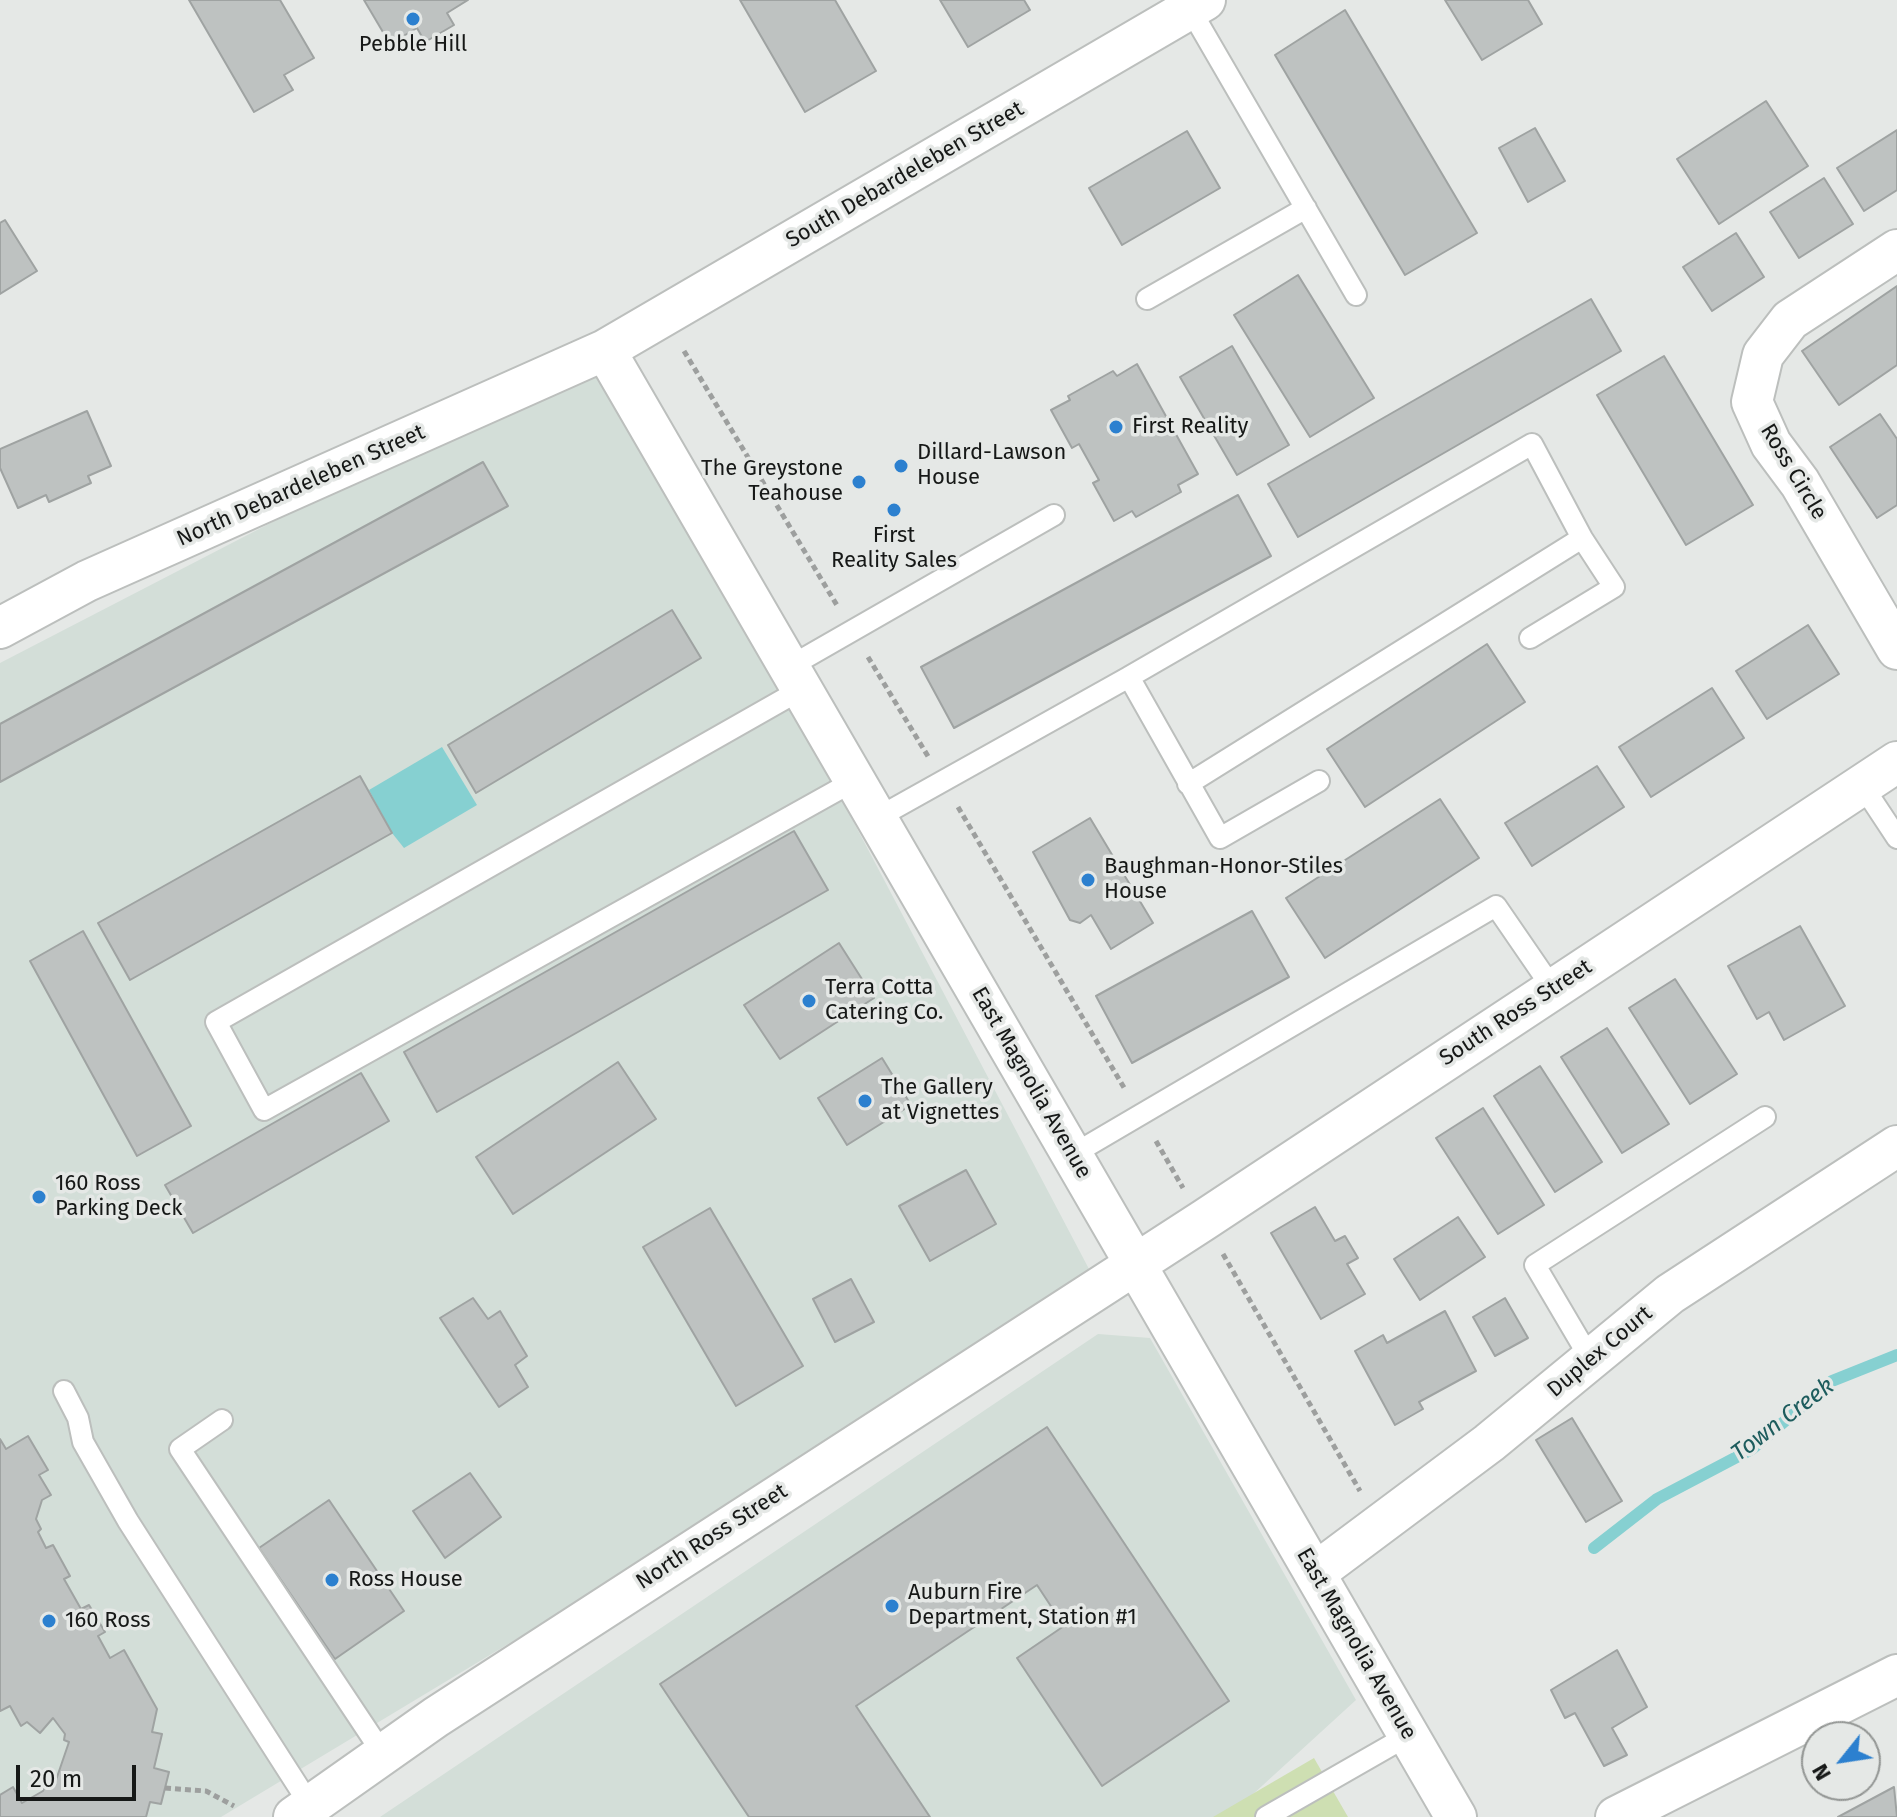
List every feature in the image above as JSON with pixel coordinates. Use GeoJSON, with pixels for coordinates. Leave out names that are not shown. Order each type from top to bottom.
{"type":"FeatureCollection","features":[{"type":"Feature","properties":{"kind":"street","name":"South Debardeleben Street"},"geometry":{"type":"LineString","coordinates":[[605,350],[1198,4]]}},
{"type":"Feature","properties":{"kind":"street","name":"Ross Circle"},"geometry":{"type":"LineString","coordinates":[[1897,250],[1790,320],[1763,355],[1752,402],[1771,444],[1800,483],[1897,649]]}},
{"type":"Feature","properties":{"kind":"street","name":"North Debardeleben Street"},"geometry":{"type":"LineString","coordinates":[[0,628],[87,581],[605,350]]}},
{"type":"Feature","properties":{"kind":"street","name":"East Magnolia Avenue"},"geometry":{"type":"LineString","coordinates":[[605,350],[1456,1817]]}},
{"type":"Feature","properties":{"kind":"street","name":"South Ross Street"},"geometry":{"type":"LineString","coordinates":[[1135,1264],[1897,762]]}},
{"type":"Feature","properties":{"kind":"street","name":"Duplex Court"},"geometry":{"type":"LineString","coordinates":[[1315,1573],[1489,1443],[1670,1294],[1897,1146]]}},
{"type":"Feature","properties":{"kind":"street","name":"North Ross Street"},"geometry":{"type":"LineString","coordinates":[[302,1811],[383,1754],[1135,1264]]}},
{"type":"Feature","properties":{"kind":"street"},"geometry":{"type":"LineString","coordinates":[[1616,1817],[1897,1675]]}},
{"type":"Feature","properties":{"kind":"lane"},"geometry":{"type":"LineString","coordinates":[[1198,4],[1306,208],[1356,295]]}},
{"type":"Feature","properties":{"kind":"lane"},"geometry":{"type":"LineString","coordinates":[[1147,299],[1306,208]]}},
{"type":"Feature","properties":{"kind":"lane"},"geometry":{"type":"LineString","coordinates":[[877,818],[1129,677],[1532,444],[1582,538],[1614,587],[1530,638]]}},
{"type":"Feature","properties":{"kind":"lane"},"geometry":{"type":"LineString","coordinates":[[854,781],[264,1110],[216,1022],[796,678],[1054,515]]}},
{"type":"Feature","properties":{"kind":"lane"},"geometry":{"type":"LineString","coordinates":[[1188,784],[1582,538]]}},
{"type":"Feature","properties":{"kind":"lane"},"geometry":{"type":"LineString","coordinates":[[1129,677],[1220,838],[1319,781]]}},
{"type":"Feature","properties":{"kind":"lane"},"geometry":{"type":"LineString","coordinates":[[1862,785],[1897,838]]}},
{"type":"Feature","properties":{"kind":"lane"},"geometry":{"type":"LineString","coordinates":[[1072,1155],[1496,906],[1553,989]]}},
{"type":"Feature","properties":{"kind":"lane"},"geometry":{"type":"LineString","coordinates":[[1591,1360],[1535,1265],[1765,1117]]}},
{"type":"Feature","properties":{"kind":"lane"},"geometry":{"type":"LineString","coordinates":[[64,1391],[78,1418],[83,1442],[302,1811]]}},
{"type":"Feature","properties":{"kind":"lane"},"geometry":{"type":"LineString","coordinates":[[222,1420],[180,1449],[383,1754]]}},
{"type":"Feature","properties":{"kind":"lane"},"geometry":{"type":"LineString","coordinates":[[1266,1817],[1409,1735]]}},
{"type":"Feature","properties":{"kind":"path"},"geometry":{"type":"LineString","coordinates":[[1218,1245],[1367,1502]]}},
{"type":"Feature","properties":{"kind":"path"},"geometry":{"type":"LineString","coordinates":[[165,1788],[206,1791],[234,1806]]}},
{"type":"Feature","properties":{"kind":"shaded area"},"geometry":{"type":"Polygon","coordinates":[[[605,350],[1099,1288],[221,1817],[0,1817],[0,663],[605,350]]]}},
{"type":"Feature","properties":{"kind":"shaded area"},"geometry":{"type":"Polygon","coordinates":[[[1098,1334],[1150,1338],[1356,1700],[1228,1817],[380,1817],[1098,1334]]]}},
{"type":"Feature","properties":{"kind":"green space"},"geometry":{"type":"Polygon","coordinates":[[[1314,1758],[1348,1817],[1213,1817],[1314,1758]]]}},
{"type":"Feature","properties":{"kind":"water"},"geometry":{"type":"Polygon","coordinates":[[[442,747],[477,805],[404,848],[392,833],[369,790],[442,747]]]}},
{"type":"Feature","properties":{"kind":"building"},"geometry":{"type":"Polygon","coordinates":[[[189,0],[280,0],[314,58],[284,75],[293,90],[254,112],[189,0]]]}},
{"type":"Feature","properties":{"kind":"building","name":"Pebble Hill"},"geometry":{"type":"Polygon","coordinates":[[[364,0],[468,0],[447,13],[454,25],[425,42],[417,28],[390,44],[364,0]]]}},
{"type":"Feature","properties":{"kind":"building"},"geometry":{"type":"Polygon","coordinates":[[[740,0],[835,0],[876,71],[805,112],[740,0]]]}},
{"type":"Feature","properties":{"kind":"building"},"geometry":{"type":"Polygon","coordinates":[[[940,0],[1024,0],[1030,10],[968,47],[940,0]]]}},
{"type":"Feature","properties":{"kind":"building"},"geometry":{"type":"Polygon","coordinates":[[[1445,0],[1528,0],[1542,24],[1482,60],[1445,0]]]}},
{"type":"Feature","properties":{"kind":"building"},"geometry":{"type":"Polygon","coordinates":[[[1345,10],[1477,233],[1405,275],[1275,55],[1345,10]]]}},
{"type":"Feature","properties":{"kind":"building"},"geometry":{"type":"Polygon","coordinates":[[[1766,101],[1808,166],[1719,224],[1677,159],[1766,101]]]}},
{"type":"Feature","properties":{"kind":"building"},"geometry":{"type":"Polygon","coordinates":[[[1535,128],[1565,181],[1528,202],[1499,148],[1535,128]]]}},
{"type":"Feature","properties":{"kind":"building"},"geometry":{"type":"Polygon","coordinates":[[[1897,130],[1897,190],[1864,211],[1837,168],[1897,130]]]}},
{"type":"Feature","properties":{"kind":"building"},"geometry":{"type":"Polygon","coordinates":[[[1187,131],[1220,188],[1122,245],[1089,188],[1187,131]]]}},
{"type":"Feature","properties":{"kind":"building"},"geometry":{"type":"Polygon","coordinates":[[[1824,178],[1853,224],[1799,258],[1770,212],[1824,178]]]}},
{"type":"Feature","properties":{"kind":"building"},"geometry":{"type":"Polygon","coordinates":[[[5,220],[37,271],[0,294],[0,223],[5,220]]]}},
{"type":"Feature","properties":{"kind":"building"},"geometry":{"type":"Polygon","coordinates":[[[1736,233],[1764,277],[1712,311],[1683,267],[1736,233]]]}},
{"type":"Feature","properties":{"kind":"building"},"geometry":{"type":"Polygon","coordinates":[[[1298,275],[1374,398],[1310,437],[1234,315],[1298,275]]]}},
{"type":"Feature","properties":{"kind":"building"},"geometry":{"type":"Polygon","coordinates":[[[1897,286],[1897,365],[1839,405],[1802,351],[1897,286]]]}},
{"type":"Feature","properties":{"kind":"building"},"geometry":{"type":"Polygon","coordinates":[[[1591,299],[1621,351],[1298,537],[1268,484],[1591,299]]]}},
{"type":"Feature","properties":{"kind":"building"},"geometry":{"type":"Polygon","coordinates":[[[1232,346],[1289,445],[1237,475],[1180,377],[1232,346]]]}},
{"type":"Feature","properties":{"kind":"building"},"geometry":{"type":"Polygon","coordinates":[[[1664,356],[1753,505],[1686,545],[1597,395],[1664,356]]]}},
{"type":"Feature","properties":{"kind":"building","name":"First Reality"},"geometry":{"type":"Polygon","coordinates":[[[1137,364],[1198,474],[1178,485],[1181,492],[1136,517],[1132,511],[1114,521],[1093,483],[1099,480],[1079,444],[1072,448],[1051,410],[1070,400],[1068,396],[1113,371],[1117,376],[1137,364]]]}},
{"type":"Feature","properties":{"kind":"building"},"geometry":{"type":"Polygon","coordinates":[[[87,411],[111,466],[88,476],[91,483],[49,502],[46,495],[18,508],[0,468],[0,449],[87,411]]]}},
{"type":"Feature","properties":{"kind":"building"},"geometry":{"type":"Polygon","coordinates":[[[1880,414],[1897,439],[1897,505],[1877,518],[1830,447],[1880,414]]]}},
{"type":"Feature","properties":{"kind":"building"},"geometry":{"type":"Polygon","coordinates":[[[483,462],[508,506],[0,782],[0,724],[483,462]]]}},
{"type":"Feature","properties":{"kind":"building"},"geometry":{"type":"Polygon","coordinates":[[[1238,495],[1271,556],[954,728],[921,667],[1238,495]]]}},
{"type":"Feature","properties":{"kind":"building"},"geometry":{"type":"Polygon","coordinates":[[[672,610],[701,658],[476,793],[448,745],[672,610]]]}},
{"type":"Feature","properties":{"kind":"building"},"geometry":{"type":"Polygon","coordinates":[[[1808,625],[1839,674],[1767,719],[1736,671],[1808,625]]]}},
{"type":"Feature","properties":{"kind":"building"},"geometry":{"type":"Polygon","coordinates":[[[1487,644],[1525,702],[1365,807],[1327,749],[1487,644]]]}},
{"type":"Feature","properties":{"kind":"building"},"geometry":{"type":"Polygon","coordinates":[[[1712,688],[1744,738],[1651,797],[1619,747],[1712,688]]]}},
{"type":"Feature","properties":{"kind":"building"},"geometry":{"type":"Polygon","coordinates":[[[1597,766],[1624,807],[1532,866],[1505,823],[1597,766]]]}},
{"type":"Feature","properties":{"kind":"building"},"geometry":{"type":"Polygon","coordinates":[[[360,776],[392,833],[130,980],[98,923],[360,776]]]}},
{"type":"Feature","properties":{"kind":"building"},"geometry":{"type":"Polygon","coordinates":[[[1440,799],[1479,858],[1325,958],[1286,898],[1440,799]]]}},
{"type":"Feature","properties":{"kind":"building","name":"Baughman-Honor-Stiles House"},"geometry":{"type":"Polygon","coordinates":[[[1090,818],[1153,923],[1111,949],[1091,915],[1080,923],[1070,920],[1033,852],[1090,818]]]}},
{"type":"Feature","properties":{"kind":"building"},"geometry":{"type":"Polygon","coordinates":[[[794,831],[828,890],[437,1112],[404,1052],[794,831]]]}},
{"type":"Feature","properties":{"kind":"building"},"geometry":{"type":"Polygon","coordinates":[[[1252,911],[1289,977],[1132,1063],[1096,996],[1252,911]]]}},
{"type":"Feature","properties":{"kind":"building"},"geometry":{"type":"Polygon","coordinates":[[[1800,926],[1845,1006],[1784,1040],[1769,1012],[1757,1019],[1728,966],[1800,926]]]}},
{"type":"Feature","properties":{"kind":"building"},"geometry":{"type":"Polygon","coordinates":[[[83,931],[191,1126],[137,1156],[30,961],[83,931]]]}},
{"type":"Feature","properties":{"kind":"building","name":"Terra Cotta Catering Co."},"geometry":{"type":"Polygon","coordinates":[[[839,943],[874,998],[780,1059],[744,1005],[839,943]]]}},
{"type":"Feature","properties":{"kind":"building"},"geometry":{"type":"Polygon","coordinates":[[[1675,979],[1737,1074],[1690,1104],[1629,1008],[1675,979]]]}},
{"type":"Feature","properties":{"kind":"building"},"geometry":{"type":"Polygon","coordinates":[[[1607,1028],[1669,1124],[1622,1153],[1561,1057],[1607,1028]]]}},
{"type":"Feature","properties":{"kind":"building","name":"The Gallery at Vignettes"},"geometry":{"type":"Polygon","coordinates":[[[882,1058],[911,1105],[847,1145],[818,1098],[882,1058]]]}},
{"type":"Feature","properties":{"kind":"building"},"geometry":{"type":"Polygon","coordinates":[[[618,1062],[656,1119],[513,1214],[476,1157],[618,1062]]]}},
{"type":"Feature","properties":{"kind":"building"},"geometry":{"type":"Polygon","coordinates":[[[1540,1066],[1602,1162],[1555,1192],[1494,1096],[1540,1066]]]}},
{"type":"Feature","properties":{"kind":"building"},"geometry":{"type":"Polygon","coordinates":[[[361,1073],[389,1121],[193,1233],[165,1185],[361,1073]]]}},
{"type":"Feature","properties":{"kind":"building"},"geometry":{"type":"Polygon","coordinates":[[[1483,1108],[1544,1205],[1498,1234],[1436,1138],[1483,1108]]]}},
{"type":"Feature","properties":{"kind":"building"},"geometry":{"type":"Polygon","coordinates":[[[966,1170],[996,1224],[930,1261],[899,1206],[966,1170]]]}},
{"type":"Feature","properties":{"kind":"building"},"geometry":{"type":"Polygon","coordinates":[[[1315,1207],[1335,1241],[1345,1236],[1358,1258],[1347,1264],[1365,1294],[1321,1319],[1271,1233],[1315,1207]]]}},
{"type":"Feature","properties":{"kind":"building"},"geometry":{"type":"Polygon","coordinates":[[[710,1208],[803,1366],[736,1406],[643,1247],[710,1208]]]}},
{"type":"Feature","properties":{"kind":"building"},"geometry":{"type":"Polygon","coordinates":[[[1458,1217],[1485,1257],[1420,1300],[1394,1259],[1458,1217]]]}},
{"type":"Feature","properties":{"kind":"building"},"geometry":{"type":"Polygon","coordinates":[[[851,1279],[874,1322],[835,1342],[813,1299],[851,1279]]]}},
{"type":"Feature","properties":{"kind":"building"},"geometry":{"type":"Polygon","coordinates":[[[473,1298],[488,1319],[500,1311],[527,1356],[515,1365],[528,1387],[499,1407],[440,1318],[473,1298]]]}},
{"type":"Feature","properties":{"kind":"building"},"geometry":{"type":"Polygon","coordinates":[[[1505,1298],[1528,1338],[1495,1356],[1473,1317],[1505,1298]]]}},
{"type":"Feature","properties":{"kind":"building"},"geometry":{"type":"Polygon","coordinates":[[[1445,1311],[1476,1371],[1419,1402],[1423,1409],[1395,1425],[1355,1351],[1383,1335],[1387,1343],[1445,1311]]]}},
{"type":"Feature","properties":{"kind":"building"},"geometry":{"type":"Polygon","coordinates":[[[1572,1418],[1622,1501],[1586,1522],[1536,1440],[1572,1418]]]}},
{"type":"Feature","properties":{"kind":"building","name":"Auburn Fire Department, Station #1"},"geometry":{"type":"Polygon","coordinates":[[[1047,1427],[1229,1701],[1102,1786],[1017,1658],[1064,1626],[1037,1585],[856,1706],[930,1817],[749,1817],[660,1684],[1047,1427]]]}},
{"type":"Feature","properties":{"kind":"building","name":"160 Ross"},"geometry":{"type":"Polygon","coordinates":[[[28,1436],[48,1470],[39,1475],[51,1495],[42,1500],[36,1519],[41,1529],[38,1532],[46,1548],[53,1545],[70,1576],[64,1579],[81,1609],[89,1605],[105,1632],[98,1636],[110,1658],[124,1650],[157,1709],[152,1732],[162,1734],[154,1768],[169,1772],[161,1804],[150,1802],[146,1817],[0,1817],[0,1795],[13,1787],[22,1803],[43,1791],[47,1780],[55,1783],[69,1742],[64,1740],[65,1734],[53,1718],[40,1733],[27,1722],[21,1726],[10,1706],[0,1711],[0,1439],[6,1449],[28,1436]]]}},
{"type":"Feature","properties":{"kind":"building"},"geometry":{"type":"Polygon","coordinates":[[[470,1473],[501,1517],[445,1558],[413,1511],[470,1473]]]}},
{"type":"Feature","properties":{"kind":"building","name":"Ross House"},"geometry":{"type":"Polygon","coordinates":[[[329,1500],[404,1611],[335,1659],[259,1548],[329,1500]]]}},
{"type":"Feature","properties":{"kind":"building"},"geometry":{"type":"Polygon","coordinates":[[[1617,1650],[1647,1707],[1612,1728],[1627,1755],[1604,1766],[1575,1713],[1565,1718],[1551,1690],[1617,1650]]]}},
{"type":"Feature","properties":{"kind":"building"},"geometry":{"type":"Polygon","coordinates":[[[1894,1787],[1897,1817],[1838,1817],[1868,1801],[1881,1801],[1881,1794],[1894,1787]]]}},
{"type":"Feature","properties":{"kind":"waterway","name":"Town Creek"},"geometry":{"type":"LineString","coordinates":[[1594,1548],[1657,1499],[1752,1449],[1832,1381],[1897,1355]]}},
{"type":"Feature","properties":{"kind":"place","name":"Pebble Hill"},"geometry":{"type":"Point","coordinates":[413,19]}},
{"type":"Feature","properties":{"kind":"place","name":"First Reality"},"geometry":{"type":"Point","coordinates":[1116,427]}},
{"type":"Feature","properties":{"kind":"place","name":"Dillard-Lawson House"},"geometry":{"type":"Point","coordinates":[901,466]}},
{"type":"Feature","properties":{"kind":"place","name":"The Greystone Teahouse"},"geometry":{"type":"Point","coordinates":[859,482]}},
{"type":"Feature","properties":{"kind":"place","name":"First Reality Sales"},"geometry":{"type":"Point","coordinates":[894,510]}},
{"type":"Feature","properties":{"kind":"place","name":"Baughman-Honor-Stiles House"},"geometry":{"type":"Point","coordinates":[1088,880]}},
{"type":"Feature","properties":{"kind":"place","name":"Terra Cotta Catering Co."},"geometry":{"type":"Point","coordinates":[809,1001]}},
{"type":"Feature","properties":{"kind":"place","name":"The Gallery at Vignettes"},"geometry":{"type":"Point","coordinates":[865,1101]}},
{"type":"Feature","properties":{"kind":"place","name":"160 Ross Parking Deck"},"geometry":{"type":"Point","coordinates":[39,1197]}},
{"type":"Feature","properties":{"kind":"place","name":"Ross House"},"geometry":{"type":"Point","coordinates":[332,1580]}},
{"type":"Feature","properties":{"kind":"place","name":"Auburn Fire Department, Station #1"},"geometry":{"type":"Point","coordinates":[892,1606]}},
{"type":"Feature","properties":{"kind":"place","name":"160 Ross"},"geometry":{"type":"Point","coordinates":[49,1621]}}]}
